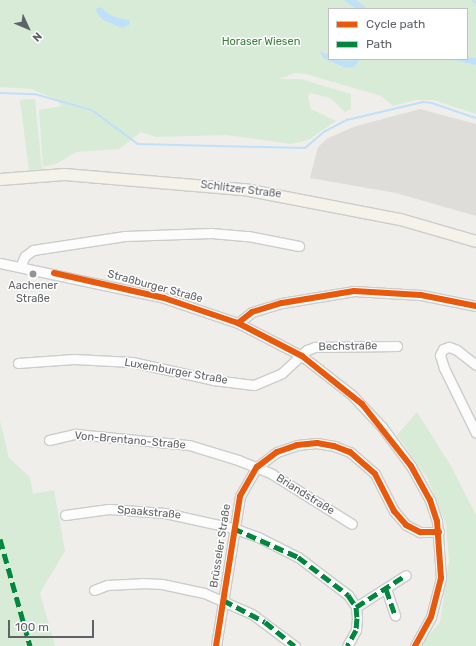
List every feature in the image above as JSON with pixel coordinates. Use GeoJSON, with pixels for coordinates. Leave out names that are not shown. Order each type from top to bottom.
{"type":"FeatureCollection","features":[{"type":"Feature","properties":{"kind":"main road","name":"Schlitzer Straße"},"geometry":{"type":"LineString","coordinates":[[0,179],[64,174],[244,189],[400,219],[476,241]]}},
{"type":"Feature","properties":{"kind":"street"},"geometry":{"type":"LineString","coordinates":[[20,267],[25,256],[33,250],[125,236],[211,233],[248,236],[299,246]]}},
{"type":"Feature","properties":{"kind":"street","name":"Straßburger Straße"},"geometry":{"type":"LineString","coordinates":[[0,263],[164,298],[238,323],[302,356],[352,395],[395,442],[425,489],[439,532],[442,566],[439,591],[431,617],[415,646]]}},
{"type":"Feature","properties":{"kind":"street"},"geometry":{"type":"LineString","coordinates":[[238,323],[252,312],[282,303],[354,291],[421,295],[476,306]]}},
{"type":"Feature","properties":{"kind":"street","name":"Bechstraße"},"geometry":{"type":"LineString","coordinates":[[302,356],[315,347],[397,346]]}},
{"type":"Feature","properties":{"kind":"street"},"geometry":{"type":"LineString","coordinates":[[476,365],[457,350],[449,347],[444,349],[441,360],[476,433]]}},
{"type":"Feature","properties":{"kind":"street","name":"Luxemburger Straße"},"geometry":{"type":"LineString","coordinates":[[18,363],[74,359],[132,362],[213,380],[254,385],[282,373],[302,356]]}},
{"type":"Feature","properties":{"kind":"street","name":"Von-Brentano-Straße"},"geometry":{"type":"LineString","coordinates":[[49,440],[76,434],[189,445],[257,467]]}},
{"type":"Feature","properties":{"kind":"street","name":"Brüsseler Straße"},"geometry":{"type":"LineString","coordinates":[[216,646],[233,528],[240,496],[257,467],[277,452],[297,445],[317,443],[342,449],[358,457],[370,469],[394,511],[406,525],[420,532],[439,532]]}},
{"type":"Feature","properties":{"kind":"street","name":"Briandstraße"},"geometry":{"type":"LineString","coordinates":[[257,467],[288,483],[352,524]]}},
{"type":"Feature","properties":{"kind":"street","name":"Spaakstraße"},"geometry":{"type":"LineString","coordinates":[[64,515],[109,509],[165,513],[233,528],[298,557],[348,595],[356,607]]}},
{"type":"Feature","properties":{"kind":"street"},"geometry":{"type":"LineString","coordinates":[[347,646],[356,630],[356,607],[386,590],[406,575]]}},
{"type":"Feature","properties":{"kind":"street"},"geometry":{"type":"LineString","coordinates":[[94,590],[107,585],[124,583],[162,584],[223,600],[265,622],[295,646]]}},
{"type":"Feature","properties":{"kind":"street"},"geometry":{"type":"LineString","coordinates":[[386,590],[395,615]]}},
{"type":"Feature","properties":{"kind":"shaded area"},"geometry":{"type":"Polygon","coordinates":[[[420,109],[476,124],[476,216],[396,193],[310,178],[318,147],[328,138],[356,126],[420,109]]]}},
{"type":"Feature","properties":{"kind":"green space","name":"Horaser Wiesen"},"geometry":{"type":"Polygon","coordinates":[[[0,0],[476,0],[476,114],[433,100],[416,100],[393,106],[381,96],[306,74],[295,73],[279,79],[301,79],[351,94],[351,109],[345,112],[330,98],[310,93],[308,97],[311,109],[336,121],[308,140],[291,144],[227,135],[156,137],[141,132],[119,149],[76,152],[58,163],[43,167],[39,110],[61,106],[58,100],[31,89],[0,87],[0,0]]]}},
{"type":"Feature","properties":{"kind":"green space"},"geometry":{"type":"Polygon","coordinates":[[[35,99],[42,169],[29,170],[20,100],[35,99]]]}},
{"type":"Feature","properties":{"kind":"green space"},"geometry":{"type":"Polygon","coordinates":[[[417,412],[451,466],[476,515],[476,646],[420,646],[440,622],[449,561],[446,525],[428,479],[397,435],[417,412]]]}},
{"type":"Feature","properties":{"kind":"green space"},"geometry":{"type":"Polygon","coordinates":[[[0,421],[9,458],[30,477],[33,494],[54,490],[65,551],[40,593],[55,646],[0,646],[0,421]]]}},
{"type":"Feature","properties":{"kind":"water"},"geometry":{"type":"Polygon","coordinates":[[[344,0],[356,0],[367,8],[355,8],[344,0]]]}},
{"type":"Feature","properties":{"kind":"water"},"geometry":{"type":"Polygon","coordinates":[[[100,7],[112,16],[130,21],[129,25],[122,28],[103,20],[97,13],[96,9],[100,7]]]}},
{"type":"Feature","properties":{"kind":"water"},"geometry":{"type":"Polygon","coordinates":[[[320,52],[328,54],[328,60],[359,60],[354,67],[346,68],[323,58],[320,52]]]}},
{"type":"Feature","properties":{"kind":"water"},"geometry":{"type":"Polygon","coordinates":[[[468,57],[476,58],[476,65],[453,60],[468,60],[468,57]]]}},
{"type":"Feature","properties":{"kind":"waterway"},"geometry":{"type":"LineString","coordinates":[[473,0],[476,3]]}},
{"type":"Feature","properties":{"kind":"waterway"},"geometry":{"type":"LineString","coordinates":[[0,93],[35,94],[92,110],[138,144],[305,148],[324,132],[347,120],[424,102],[432,103],[476,118]]}},
{"type":"Feature","properties":{"kind":"marked path"},"geometry":{"type":"LineString","coordinates":[[233,528],[298,557],[348,595],[356,607],[357,618],[356,630],[347,646]]}},
{"type":"Feature","properties":{"kind":"marked path"},"geometry":{"type":"LineString","coordinates":[[0,539],[30,646]]}},
{"type":"Feature","properties":{"kind":"marked path"},"geometry":{"type":"LineString","coordinates":[[356,607],[406,575]]}},
{"type":"Feature","properties":{"kind":"marked path"},"geometry":{"type":"LineString","coordinates":[[386,589],[395,615]]}},
{"type":"Feature","properties":{"kind":"marked path"},"geometry":{"type":"LineString","coordinates":[[223,600],[265,622],[295,646]]}},
{"type":"Feature","properties":{"kind":"cycle path"},"geometry":{"type":"LineString","coordinates":[[54,273],[164,298],[238,323],[302,356],[362,404],[411,466],[430,500],[437,521],[441,578],[431,617],[415,646]]}},
{"type":"Feature","properties":{"kind":"cycle path"},"geometry":{"type":"LineString","coordinates":[[238,323],[252,312],[282,303],[354,291],[421,295],[476,306]]}},
{"type":"Feature","properties":{"kind":"cycle path"},"geometry":{"type":"LineString","coordinates":[[216,646],[240,496],[257,467],[277,452],[297,445],[317,443],[334,446],[350,452],[375,474],[394,511],[406,525],[420,532],[439,532]]}},
{"type":"Feature","properties":{"kind":"place","name":"Aachener Straße"},"geometry":{"type":"Point","coordinates":[33,274]}}]}
